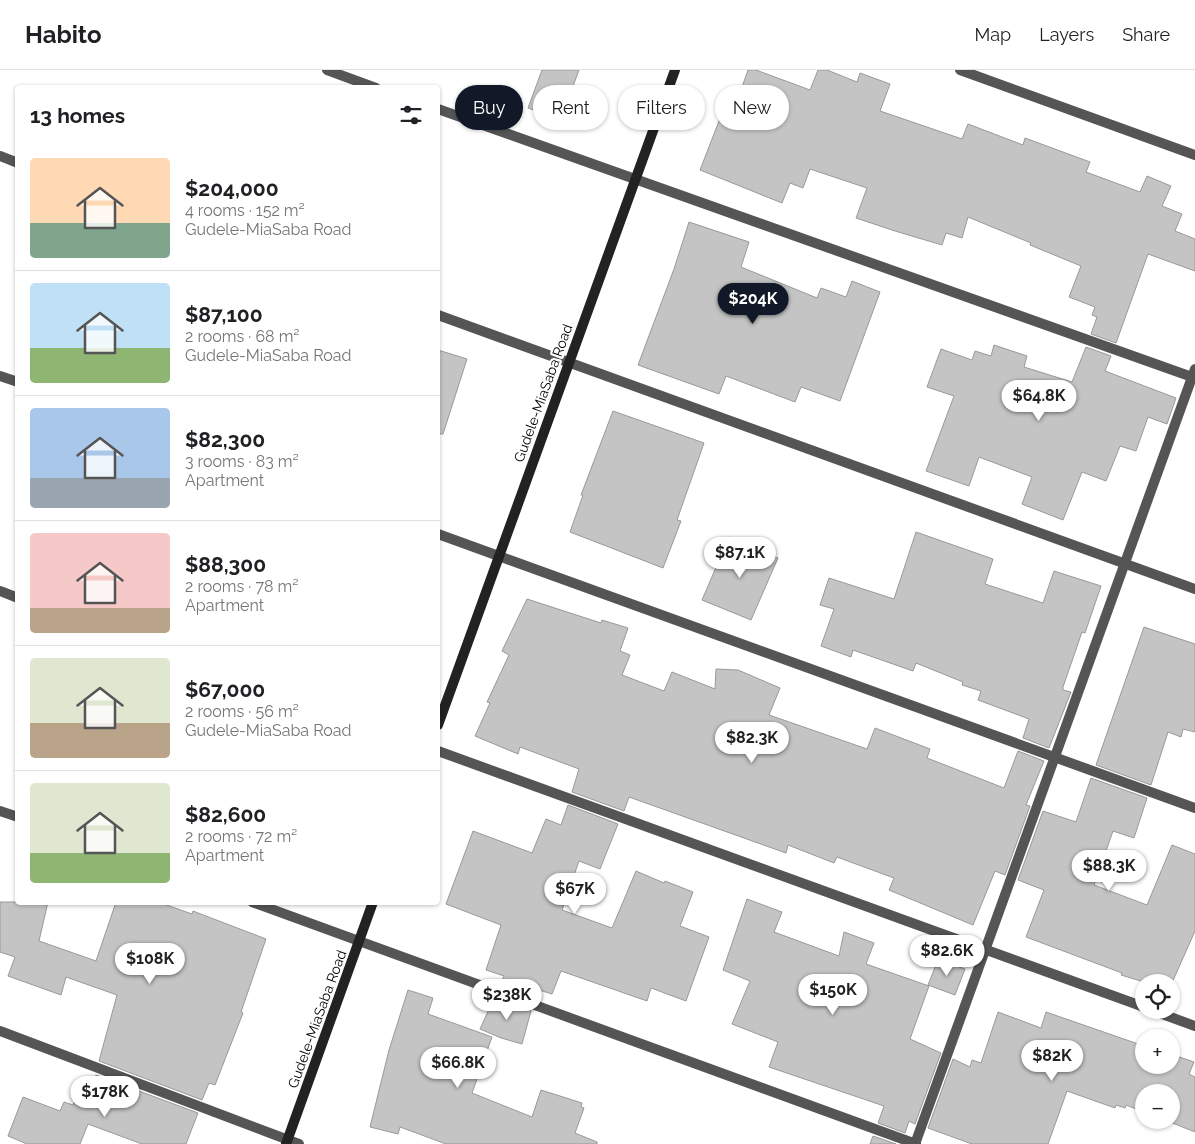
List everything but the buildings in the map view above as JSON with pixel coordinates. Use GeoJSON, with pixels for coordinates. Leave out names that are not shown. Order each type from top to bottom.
{"type":"FeatureCollection","features":[{"type":"Feature","properties":{"kind":"main road","name":"Gudele-MiaSaba Road"},"geometry":{"type":"LineString","coordinates":[[440,719],[675,70]]}},
{"type":"Feature","properties":{"kind":"main road","name":"Gudele-MiaSaba Road"},"geometry":{"type":"LineString","coordinates":[[287,1142],[372,905]]}},
{"type":"Feature","properties":{"kind":"street"},"geometry":{"type":"LineString","coordinates":[[327,70],[368,85]]}},
{"type":"Feature","properties":{"kind":"street"},"geometry":{"type":"LineString","coordinates":[[960,70],[1195,155]]}},
{"type":"Feature","properties":{"kind":"street"},"geometry":{"type":"LineString","coordinates":[[260,905],[916,1144],[1194,375],[635,180],[440,110]]}},
{"type":"Feature","properties":{"kind":"street"},"geometry":{"type":"LineString","coordinates":[[0,156],[15,162]]}},
{"type":"Feature","properties":{"kind":"street"},"geometry":{"type":"LineString","coordinates":[[440,316],[1195,589]]}},
{"type":"Feature","properties":{"kind":"street"},"geometry":{"type":"LineString","coordinates":[[0,376],[15,381]]}},
{"type":"Feature","properties":{"kind":"street"},"geometry":{"type":"LineString","coordinates":[[440,535],[1195,808]]}},
{"type":"Feature","properties":{"kind":"street"},"geometry":{"type":"LineString","coordinates":[[0,591],[15,597]]}},
{"type":"Feature","properties":{"kind":"street"},"geometry":{"type":"LineString","coordinates":[[440,752],[1135,1004]]}},
{"type":"Feature","properties":{"kind":"street"},"geometry":{"type":"LineString","coordinates":[[0,811],[15,816]]}},
{"type":"Feature","properties":{"kind":"street"},"geometry":{"type":"LineString","coordinates":[[1176,1019],[1195,1026]]}},
{"type":"Feature","properties":{"kind":"street"},"geometry":{"type":"LineString","coordinates":[[0,1030],[287,1142],[299,1144]]}}]}
